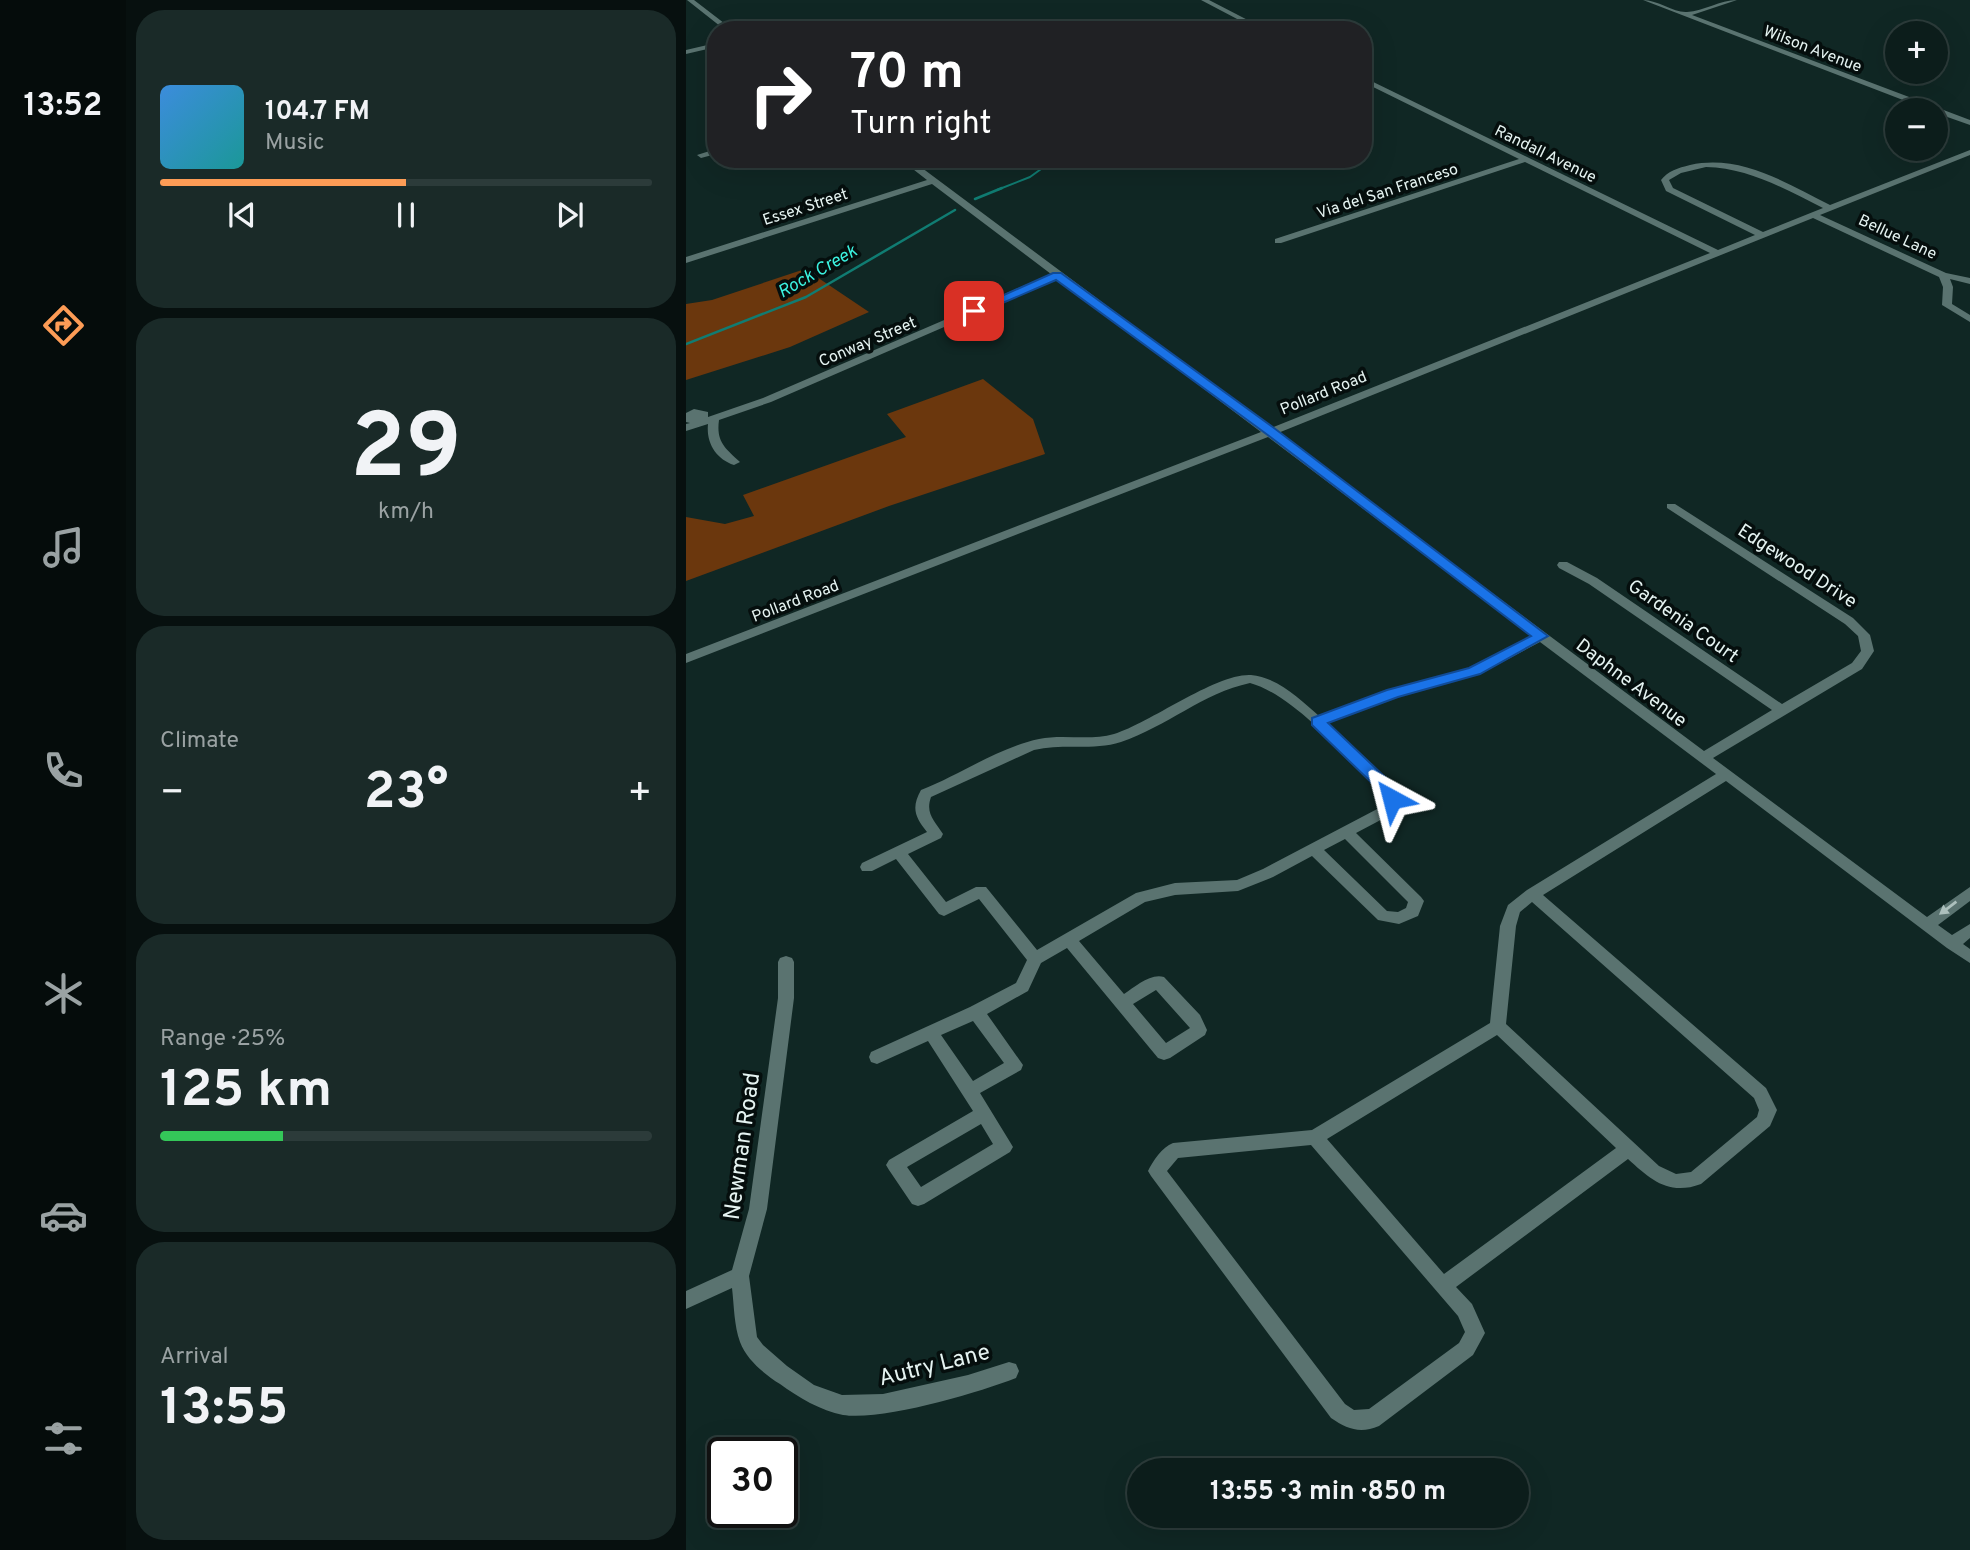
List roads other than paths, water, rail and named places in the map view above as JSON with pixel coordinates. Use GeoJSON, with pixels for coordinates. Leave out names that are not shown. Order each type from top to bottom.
{"type":"FeatureCollection","features":[{"type":"Feature","properties":{"kind":"street"},"geometry":{"type":"LineString","coordinates":[[690,0],[718,21]]}},
{"type":"Feature","properties":{"kind":"street"},"geometry":{"type":"LineString","coordinates":[[1204,0],[1246,21]]}},
{"type":"Feature","properties":{"kind":"street","name":"Wilson Avenue"},"geometry":{"type":"LineString","coordinates":[[1646,0],[1970,123]]}},
{"type":"Feature","properties":{"kind":"street"},"geometry":{"type":"LineString","coordinates":[[1685,15],[1734,0]]}},
{"type":"Feature","properties":{"kind":"street"},"geometry":{"type":"LineString","coordinates":[[686,52],[707,47]]}},
{"type":"Feature","properties":{"kind":"street","name":"Randall Avenue"},"geometry":{"type":"LineString","coordinates":[[1372,83],[1717,253]]}},
{"type":"Feature","properties":{"kind":"street","name":"Pollard Road"},"geometry":{"type":"LineString","coordinates":[[686,659],[1970,152]]}},
{"type":"Feature","properties":{"kind":"street"},"geometry":{"type":"LineString","coordinates":[[701,155],[707,153]]}},
{"type":"Feature","properties":{"kind":"street","name":"Via del San Franceso"},"geometry":{"type":"LineString","coordinates":[[1278,241],[1524,158]]}},
{"type":"Feature","properties":{"kind":"street"},"geometry":{"type":"LineString","coordinates":[[1763,235],[1679,195],[1669,189],[1665,180],[1668,175],[1694,166],[1728,164],[1830,208]]}},
{"type":"Feature","properties":{"kind":"street","name":"Daphne Avenue"},"geometry":{"type":"LineString","coordinates":[[916,168],[1970,957]]}},
{"type":"Feature","properties":{"kind":"street","name":"Essex Street"},"geometry":{"type":"LineString","coordinates":[[686,260],[933,181]]}},
{"type":"Feature","properties":{"kind":"street","name":"Bellue Lane"},"geometry":{"type":"LineString","coordinates":[[1813,215],[1943,275],[1970,281]]}},
{"type":"Feature","properties":{"kind":"street","name":"Conway Street"},"geometry":{"type":"LineString","coordinates":[[686,428],[815,381],[1057,275]]}},
{"type":"Feature","properties":{"kind":"street"},"geometry":{"type":"LineString","coordinates":[[1943,275],[1948,287],[1947,305],[1970,319]]}},
{"type":"Feature","properties":{"kind":"street"},"geometry":{"type":"LineString","coordinates":[[714,420],[711,435],[715,445],[734,462]]}},
{"type":"Feature","properties":{"kind":"street","name":"Edgewood Drive"},"geometry":{"type":"LineString","coordinates":[[1671,506],[1849,621],[1864,635],[1868,652],[1857,666],[1704,757]]}},
{"type":"Feature","properties":{"kind":"street","name":"Gardenia Court"},"geometry":{"type":"LineString","coordinates":[[1563,565],[1593,581],[1781,710]]}},
{"type":"Feature","properties":{"kind":"street"},"geometry":{"type":"LineString","coordinates":[[1318,721],[1454,674],[1475,671],[1541,636]]}},
{"type":"Feature","properties":{"kind":"street"},"geometry":{"type":"LineString","coordinates":[[867,867],[936,834],[921,814],[920,805],[926,794],[1029,746],[1048,742],[1103,742],[1118,738],[1239,680],[1265,681],[1318,721],[1381,783],[1392,799],[1387,810],[1314,849],[1238,884],[1175,889],[1141,897],[1035,959],[1022,987],[931,1034],[877,1057]]}},
{"type":"Feature","properties":{"kind":"street"},"geometry":{"type":"LineString","coordinates":[[1498,1026],[1508,926],[1513,909],[1532,894],[1727,774]]}},
{"type":"Feature","properties":{"kind":"street"},"geometry":{"type":"LineString","coordinates":[[1314,849],[1383,916],[1399,918],[1413,912],[1416,901],[1346,831]]}},
{"type":"Feature","properties":{"kind":"street"},"geometry":{"type":"LineString","coordinates":[[898,851],[944,910],[981,891],[1035,959]]}},
{"type":"Feature","properties":{"kind":"street"},"geometry":{"type":"LineString","coordinates":[[1927,925],[1970,892]]}},
{"type":"Feature","properties":{"kind":"street"},"geometry":{"type":"LineString","coordinates":[[1498,1026],[1628,1149],[1653,1171],[1675,1182],[1695,1178],[1764,1121],[1768,1110],[1760,1093],[1532,894]]}},
{"type":"Feature","properties":{"kind":"street"},"geometry":{"type":"LineString","coordinates":[[1952,944],[1970,930]]}},
{"type":"Feature","properties":{"kind":"street"},"geometry":{"type":"LineString","coordinates":[[1068,938],[1122,1003],[1164,1053],[1199,1030],[1194,1020],[1158,981],[1122,1003]]}},
{"type":"Feature","properties":{"kind":"street","name":"Newman Road"},"geometry":{"type":"LineString","coordinates":[[740,1276],[758,1209],[786,998],[786,962]]}},
{"type":"Feature","properties":{"kind":"street"},"geometry":{"type":"LineString","coordinates":[[970,1091],[1015,1065],[976,1012]]}},
{"type":"Feature","properties":{"kind":"street"},"geometry":{"type":"LineString","coordinates":[[1315,1137],[1465,1310],[1475,1333],[1466,1349],[1372,1419],[1351,1420],[1338,1411],[1157,1171],[1173,1151],[1315,1137],[1498,1026]]}},
{"type":"Feature","properties":{"kind":"street"},"geometry":{"type":"LineString","coordinates":[[931,1034],[970,1091],[1004,1147],[918,1198],[895,1165],[983,1114]]}},
{"type":"Feature","properties":{"kind":"street"},"geometry":{"type":"LineString","coordinates":[[1443,1286],[1628,1149]]}},
{"type":"Feature","properties":{"kind":"street"},"geometry":{"type":"LineString","coordinates":[[686,1300],[740,1276]]}},
{"type":"Feature","properties":{"kind":"street","name":"Autry Lane"},"geometry":{"type":"LineString","coordinates":[[740,1276],[744,1324],[756,1352],[808,1392],[842,1405],[883,1404],[968,1384],[1009,1371]]}},
{"type":"Feature","properties":{"kind":"waterway","name":"Rock Creek"},"geometry":{"type":"LineString","coordinates":[[1000,189],[1030,177],[1042,168]]}},
{"type":"Feature","properties":{"kind":"waterway","name":"Rock Creek"},"geometry":{"type":"LineString","coordinates":[[975,199],[1000,189]]}},
{"type":"Feature","properties":{"kind":"waterway","name":"Rock Creek"},"geometry":{"type":"LineString","coordinates":[[686,344],[806,297],[955,210]]}}]}
